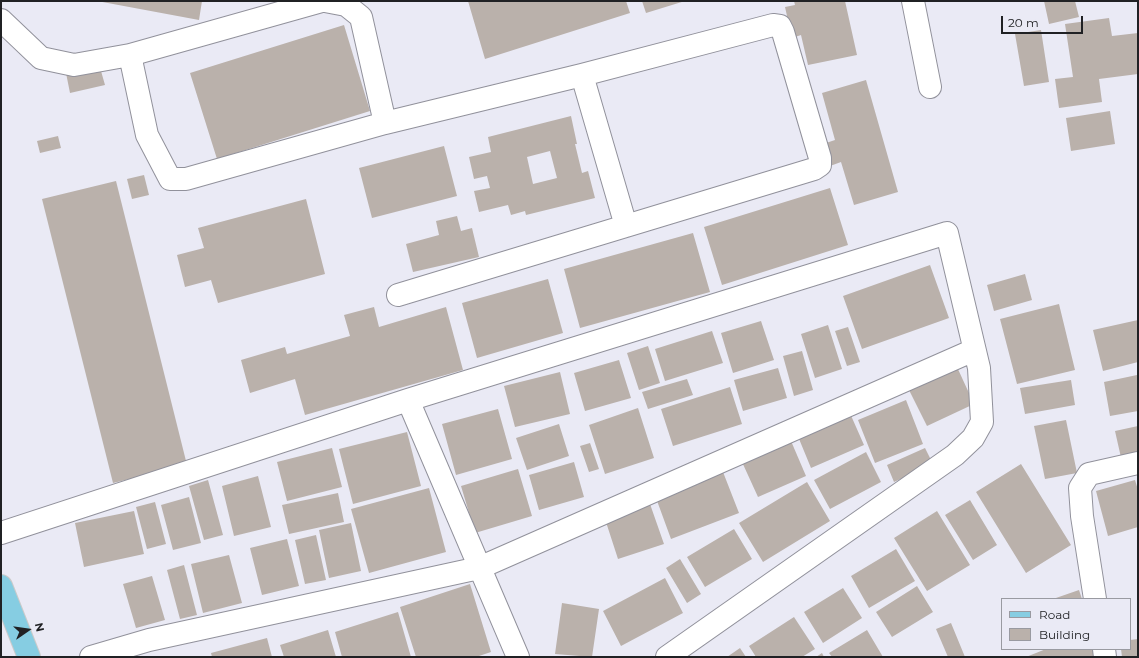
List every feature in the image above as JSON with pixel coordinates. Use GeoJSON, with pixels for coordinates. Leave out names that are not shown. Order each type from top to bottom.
{"type":"FeatureCollection","features":[{"type":"Feature","properties":{"kind":"main road"},"geometry":{"type":"LineString","coordinates":[[1,586],[29,657]]}},
{"type":"Feature","properties":{"kind":"street"},"geometry":{"type":"LineString","coordinates":[[1,20],[41,58],[74,65],[130,55],[322,1]]}},
{"type":"Feature","properties":{"kind":"street"},"geometry":{"type":"LineString","coordinates":[[325,1],[346,5],[360,17],[385,123]]}},
{"type":"Feature","properties":{"kind":"street"},"geometry":{"type":"LineString","coordinates":[[913,1],[930,88]]}},
{"type":"Feature","properties":{"kind":"street"},"geometry":{"type":"LineString","coordinates":[[130,55],[147,135],[170,179],[186,179],[385,123],[582,75],[773,25],[780,26],[820,158],[820,165],[814,169],[398,295]]}},
{"type":"Feature","properties":{"kind":"street"},"geometry":{"type":"LineString","coordinates":[[582,75],[626,226]]}},
{"type":"Feature","properties":{"kind":"street"},"geometry":{"type":"LineString","coordinates":[[1,533],[408,400],[947,233],[979,368],[982,422],[973,438],[955,455],[667,657]]}},
{"type":"Feature","properties":{"kind":"street"},"geometry":{"type":"LineString","coordinates":[[91,657],[149,640],[479,568],[974,350]]}},
{"type":"Feature","properties":{"kind":"street"},"geometry":{"type":"LineString","coordinates":[[408,400],[518,657]]}},
{"type":"Feature","properties":{"kind":"street"},"geometry":{"type":"LineString","coordinates":[[1095,598],[1082,516],[1080,488],[1089,474],[1138,463]]}},
{"type":"Feature","properties":{"kind":"building"},"geometry":{"type":"Polygon","coordinates":[[[97,1],[202,1],[199,20],[97,1]]]}},
{"type":"Feature","properties":{"kind":"building"},"geometry":{"type":"Polygon","coordinates":[[[468,1],[626,1],[630,13],[485,59],[468,1]]]}},
{"type":"Feature","properties":{"kind":"building"},"geometry":{"type":"Polygon","coordinates":[[[642,1],[685,1],[646,13],[642,1]]]}},
{"type":"Feature","properties":{"kind":"building"},"geometry":{"type":"Polygon","coordinates":[[[794,1],[845,1],[857,55],[808,65],[801,35],[792,38],[785,7],[795,5],[794,1]]]}},
{"type":"Feature","properties":{"kind":"building"},"geometry":{"type":"Polygon","coordinates":[[[1044,1],[1075,1],[1079,17],[1049,24],[1044,1]]]}},
{"type":"Feature","properties":{"kind":"building"},"geometry":{"type":"Polygon","coordinates":[[[1109,18],[1112,36],[1138,33],[1138,74],[1099,79],[1102,102],[1059,108],[1055,79],[1073,77],[1065,24],[1109,18]]]}},
{"type":"Feature","properties":{"kind":"building"},"geometry":{"type":"Polygon","coordinates":[[[344,25],[370,111],[217,159],[190,73],[344,25]]]}},
{"type":"Feature","properties":{"kind":"building"},"geometry":{"type":"Polygon","coordinates":[[[1041,30],[1049,82],[1024,86],[1015,34],[1041,30]]]}},
{"type":"Feature","properties":{"kind":"building"},"geometry":{"type":"Polygon","coordinates":[[[99,64],[105,85],[70,93],[66,73],[99,64]]]}},
{"type":"Feature","properties":{"kind":"building"},"geometry":{"type":"Polygon","coordinates":[[[866,80],[898,192],[854,205],[841,162],[830,166],[823,144],[835,140],[822,93],[866,80]]]}},
{"type":"Feature","properties":{"kind":"building"},"geometry":{"type":"Polygon","coordinates":[[[1110,111],[1115,144],[1071,151],[1066,118],[1110,111]]]}},
{"type":"Feature","properties":{"kind":"building"},"geometry":{"type":"Polygon","coordinates":[[[571,116],[577,144],[575,144],[582,173],[588,171],[595,198],[526,215],[525,211],[511,215],[508,205],[479,212],[474,191],[490,188],[487,176],[474,179],[469,157],[491,152],[488,137],[571,116]],[[550,151],[527,157],[533,184],[557,178],[550,151]]]}},
{"type":"Feature","properties":{"kind":"building"},"geometry":{"type":"Polygon","coordinates":[[[58,136],[61,148],[40,153],[37,141],[58,136]]]}},
{"type":"Feature","properties":{"kind":"building"},"geometry":{"type":"Polygon","coordinates":[[[444,146],[457,196],[372,218],[359,168],[444,146]]]}},
{"type":"Feature","properties":{"kind":"building"},"geometry":{"type":"Polygon","coordinates":[[[144,175],[149,195],[132,199],[127,179],[144,175]]]}},
{"type":"Feature","properties":{"kind":"building"},"geometry":{"type":"Polygon","coordinates":[[[116,181],[187,465],[113,483],[42,199],[116,181]]]}},
{"type":"Feature","properties":{"kind":"building"},"geometry":{"type":"Polygon","coordinates":[[[830,188],[848,245],[722,285],[704,227],[830,188]]]}},
{"type":"Feature","properties":{"kind":"building"},"geometry":{"type":"Polygon","coordinates":[[[306,199],[325,274],[218,303],[211,280],[185,287],[177,255],[204,248],[198,228],[306,199]]]}},
{"type":"Feature","properties":{"kind":"building"},"geometry":{"type":"Polygon","coordinates":[[[457,216],[461,231],[472,228],[479,257],[413,272],[406,244],[439,235],[436,221],[457,216]]]}},
{"type":"Feature","properties":{"kind":"building"},"geometry":{"type":"Polygon","coordinates":[[[693,233],[710,292],[580,328],[564,269],[693,233]]]}},
{"type":"Feature","properties":{"kind":"building"},"geometry":{"type":"Polygon","coordinates":[[[930,265],[949,318],[862,349],[843,296],[930,265]]]}},
{"type":"Feature","properties":{"kind":"building"},"geometry":{"type":"Polygon","coordinates":[[[1025,274],[1032,300],[994,311],[987,285],[1025,274]]]}},
{"type":"Feature","properties":{"kind":"building"},"geometry":{"type":"Polygon","coordinates":[[[548,279],[563,333],[477,358],[462,303],[548,279]]]}},
{"type":"Feature","properties":{"kind":"building"},"geometry":{"type":"Polygon","coordinates":[[[1059,304],[1075,370],[1017,384],[1000,319],[1059,304]]]}},
{"type":"Feature","properties":{"kind":"building"},"geometry":{"type":"Polygon","coordinates":[[[374,307],[379,327],[446,307],[463,370],[305,415],[295,379],[250,393],[241,360],[285,347],[287,354],[350,336],[344,315],[374,307]]]}},
{"type":"Feature","properties":{"kind":"building"},"geometry":{"type":"Polygon","coordinates":[[[1138,320],[1138,362],[1103,371],[1093,330],[1138,320]]]}},
{"type":"Feature","properties":{"kind":"building"},"geometry":{"type":"Polygon","coordinates":[[[761,321],[774,360],[733,373],[721,333],[761,321]]]}},
{"type":"Feature","properties":{"kind":"building"},"geometry":{"type":"Polygon","coordinates":[[[828,325],[842,369],[815,378],[801,334],[828,325]]]}},
{"type":"Feature","properties":{"kind":"building"},"geometry":{"type":"Polygon","coordinates":[[[848,327],[860,362],[847,366],[835,331],[848,327]]]}},
{"type":"Feature","properties":{"kind":"building"},"geometry":{"type":"Polygon","coordinates":[[[712,331],[723,363],[665,381],[655,349],[712,331]]]}},
{"type":"Feature","properties":{"kind":"building"},"geometry":{"type":"Polygon","coordinates":[[[648,346],[660,383],[639,390],[627,353],[648,346]]]}},
{"type":"Feature","properties":{"kind":"building"},"geometry":{"type":"Polygon","coordinates":[[[802,351],[813,390],[794,396],[783,356],[802,351]]]}},
{"type":"Feature","properties":{"kind":"building"},"geometry":{"type":"Polygon","coordinates":[[[619,360],[631,398],[585,411],[574,373],[619,360]]]}},
{"type":"Feature","properties":{"kind":"building"},"geometry":{"type":"Polygon","coordinates":[[[957,367],[974,404],[927,426],[909,390],[957,367]]]}},
{"type":"Feature","properties":{"kind":"building"},"geometry":{"type":"Polygon","coordinates":[[[778,368],[787,398],[743,411],[734,380],[778,368]]]}},
{"type":"Feature","properties":{"kind":"building"},"geometry":{"type":"Polygon","coordinates":[[[560,372],[570,414],[515,427],[504,386],[560,372]]]}},
{"type":"Feature","properties":{"kind":"building"},"geometry":{"type":"Polygon","coordinates":[[[1137,375],[1138,411],[1110,416],[1104,382],[1137,375]]]}},
{"type":"Feature","properties":{"kind":"building"},"geometry":{"type":"Polygon","coordinates":[[[687,379],[693,395],[648,409],[642,392],[687,379]]]}},
{"type":"Feature","properties":{"kind":"building"},"geometry":{"type":"Polygon","coordinates":[[[1071,380],[1075,405],[1025,414],[1020,388],[1071,380]]]}},
{"type":"Feature","properties":{"kind":"building"},"geometry":{"type":"Polygon","coordinates":[[[730,387],[742,424],[673,446],[661,409],[730,387]]]}},
{"type":"Feature","properties":{"kind":"building"},"geometry":{"type":"Polygon","coordinates":[[[906,400],[923,444],[875,463],[858,420],[906,400]]]}},
{"type":"Feature","properties":{"kind":"building"},"geometry":{"type":"Polygon","coordinates":[[[638,408],[654,458],[605,474],[589,425],[638,408]]]}},
{"type":"Feature","properties":{"kind":"building"},"geometry":{"type":"Polygon","coordinates":[[[498,409],[512,459],[456,475],[442,424],[498,409]]]}},
{"type":"Feature","properties":{"kind":"building"},"geometry":{"type":"Polygon","coordinates":[[[849,411],[864,445],[811,468],[797,434],[849,411]]]}},
{"type":"Feature","properties":{"kind":"building"},"geometry":{"type":"Polygon","coordinates":[[[1066,420],[1077,473],[1045,479],[1034,426],[1066,420]]]}},
{"type":"Feature","properties":{"kind":"building"},"geometry":{"type":"Polygon","coordinates":[[[559,424],[569,456],[527,470],[516,438],[559,424]]]}},
{"type":"Feature","properties":{"kind":"building"},"geometry":{"type":"Polygon","coordinates":[[[1138,426],[1138,458],[1122,462],[1115,431],[1138,426]]]}},
{"type":"Feature","properties":{"kind":"building"},"geometry":{"type":"Polygon","coordinates":[[[407,432],[421,486],[353,504],[339,449],[407,432]]]}},
{"type":"Feature","properties":{"kind":"building"},"geometry":{"type":"Polygon","coordinates":[[[791,441],[806,476],[758,497],[742,462],[791,441]]]}},
{"type":"Feature","properties":{"kind":"building"},"geometry":{"type":"Polygon","coordinates":[[[590,443],[599,469],[589,472],[580,446],[590,443]]]}},
{"type":"Feature","properties":{"kind":"building"},"geometry":{"type":"Polygon","coordinates":[[[332,448],[342,487],[287,501],[277,462],[332,448]]]}},
{"type":"Feature","properties":{"kind":"building"},"geometry":{"type":"Polygon","coordinates":[[[925,448],[933,464],[894,482],[887,465],[925,448]]]}},
{"type":"Feature","properties":{"kind":"building"},"geometry":{"type":"Polygon","coordinates":[[[866,452],[881,482],[830,509],[814,480],[866,452]]]}},
{"type":"Feature","properties":{"kind":"building"},"geometry":{"type":"Polygon","coordinates":[[[574,462],[584,497],[539,510],[529,475],[574,462]]]}},
{"type":"Feature","properties":{"kind":"building"},"geometry":{"type":"Polygon","coordinates":[[[1021,464],[1071,545],[1026,573],[976,492],[1021,464]]]}},
{"type":"Feature","properties":{"kind":"building"},"geometry":{"type":"Polygon","coordinates":[[[518,469],[532,516],[475,533],[461,486],[518,469]]]}},
{"type":"Feature","properties":{"kind":"building"},"geometry":{"type":"Polygon","coordinates":[[[723,472],[739,513],[671,539],[656,498],[723,472]]]}},
{"type":"Feature","properties":{"kind":"building"},"geometry":{"type":"Polygon","coordinates":[[[258,476],[271,527],[234,536],[222,486],[258,476]]]}},
{"type":"Feature","properties":{"kind":"building"},"geometry":{"type":"Polygon","coordinates":[[[208,480],[223,535],[204,540],[189,486],[208,480]]]}},
{"type":"Feature","properties":{"kind":"building"},"geometry":{"type":"Polygon","coordinates":[[[1135,480],[1138,490],[1138,527],[1108,536],[1096,491],[1135,480]]]}},
{"type":"Feature","properties":{"kind":"building"},"geometry":{"type":"Polygon","coordinates":[[[807,482],[830,521],[763,562],[739,523],[807,482]]]}},
{"type":"Feature","properties":{"kind":"building"},"geometry":{"type":"Polygon","coordinates":[[[429,488],[446,552],[369,573],[351,509],[429,488]]]}},
{"type":"Feature","properties":{"kind":"building"},"geometry":{"type":"Polygon","coordinates":[[[338,493],[344,522],[289,534],[282,505],[338,493]]]}},
{"type":"Feature","properties":{"kind":"building"},"geometry":{"type":"Polygon","coordinates":[[[189,497],[201,543],[173,550],[161,505],[189,497]]]}},
{"type":"Feature","properties":{"kind":"building"},"geometry":{"type":"Polygon","coordinates":[[[970,500],[997,545],[973,560],[945,515],[970,500]]]}},
{"type":"Feature","properties":{"kind":"building"},"geometry":{"type":"Polygon","coordinates":[[[155,502],[166,544],[147,549],[136,507],[155,502]]]}},
{"type":"Feature","properties":{"kind":"building"},"geometry":{"type":"Polygon","coordinates":[[[650,504],[664,544],[618,559],[605,519],[650,504]]]}},
{"type":"Feature","properties":{"kind":"building"},"geometry":{"type":"Polygon","coordinates":[[[134,511],[144,554],[84,567],[75,523],[134,511]]]}},
{"type":"Feature","properties":{"kind":"building"},"geometry":{"type":"Polygon","coordinates":[[[937,511],[970,565],[927,591],[894,538],[937,511]]]}},
{"type":"Feature","properties":{"kind":"building"},"geometry":{"type":"Polygon","coordinates":[[[351,523],[361,571],[329,578],[319,530],[351,523]]]}},
{"type":"Feature","properties":{"kind":"building"},"geometry":{"type":"Polygon","coordinates":[[[734,529],[752,559],[705,587],[687,557],[734,529]]]}},
{"type":"Feature","properties":{"kind":"building"},"geometry":{"type":"Polygon","coordinates":[[[316,535],[326,580],[305,584],[295,540],[316,535]]]}},
{"type":"Feature","properties":{"kind":"building"},"geometry":{"type":"Polygon","coordinates":[[[287,539],[299,586],[262,595],[250,548],[287,539]]]}},
{"type":"Feature","properties":{"kind":"building"},"geometry":{"type":"Polygon","coordinates":[[[896,549],[915,581],[869,608],[851,576],[896,549]]]}},
{"type":"Feature","properties":{"kind":"building"},"geometry":{"type":"Polygon","coordinates":[[[229,555],[242,603],[203,613],[191,564],[229,555]]]}},
{"type":"Feature","properties":{"kind":"building"},"geometry":{"type":"Polygon","coordinates":[[[680,559],[701,594],[687,603],[666,568],[680,559]]]}},
{"type":"Feature","properties":{"kind":"building"},"geometry":{"type":"Polygon","coordinates":[[[184,565],[197,615],[180,619],[167,570],[184,565]]]}},
{"type":"Feature","properties":{"kind":"building"},"geometry":{"type":"Polygon","coordinates":[[[152,576],[165,620],[136,628],[123,584],[152,576]]]}},
{"type":"Feature","properties":{"kind":"building"},"geometry":{"type":"Polygon","coordinates":[[[665,578],[683,613],[621,646],[603,611],[665,578]]]}},
{"type":"Feature","properties":{"kind":"building"},"geometry":{"type":"Polygon","coordinates":[[[470,584],[491,652],[476,657],[416,657],[400,607],[470,584]]]}},
{"type":"Feature","properties":{"kind":"building"},"geometry":{"type":"Polygon","coordinates":[[[917,586],[933,612],[892,637],[876,612],[917,586]]]}},
{"type":"Feature","properties":{"kind":"building"},"geometry":{"type":"Polygon","coordinates":[[[843,588],[862,618],[823,643],[804,612],[843,588]]]}},
{"type":"Feature","properties":{"kind":"building"},"geometry":{"type":"Polygon","coordinates":[[[1079,590],[1082,598],[1056,598],[1079,590]]]}},
{"type":"Feature","properties":{"kind":"building"},"geometry":{"type":"Polygon","coordinates":[[[562,603],[599,609],[592,657],[555,654],[562,603]]]}},
{"type":"Feature","properties":{"kind":"building"},"geometry":{"type":"Polygon","coordinates":[[[398,612],[411,657],[342,657],[335,632],[398,612]]]}},
{"type":"Feature","properties":{"kind":"building"},"geometry":{"type":"Polygon","coordinates":[[[794,617],[815,649],[802,657],[756,657],[749,646],[794,617]]]}},
{"type":"Feature","properties":{"kind":"building"},"geometry":{"type":"Polygon","coordinates":[[[951,623],[965,657],[948,657],[936,629],[951,623]]]}},
{"type":"Feature","properties":{"kind":"building"},"geometry":{"type":"Polygon","coordinates":[[[328,630],[336,657],[284,657],[280,645],[328,630]]]}},
{"type":"Feature","properties":{"kind":"building"},"geometry":{"type":"Polygon","coordinates":[[[867,630],[883,657],[832,657],[829,653],[867,630]]]}},
{"type":"Feature","properties":{"kind":"building"},"geometry":{"type":"Polygon","coordinates":[[[267,638],[272,657],[212,657],[211,653],[267,638]]]}},
{"type":"Feature","properties":{"kind":"building"},"geometry":{"type":"Polygon","coordinates":[[[1138,639],[1138,657],[1122,657],[1121,650],[1131,650],[1131,640],[1138,639]]]}},
{"type":"Feature","properties":{"kind":"building"},"geometry":{"type":"Polygon","coordinates":[[[740,648],[746,657],[727,657],[740,648]]]}},
{"type":"Feature","properties":{"kind":"building"},"geometry":{"type":"Polygon","coordinates":[[[1044,650],[1094,650],[1098,657],[1026,657],[1044,650]]]}},
{"type":"Feature","properties":{"kind":"building"},"geometry":{"type":"Polygon","coordinates":[[[822,653],[824,657],[816,657],[822,653]]]}}]}
